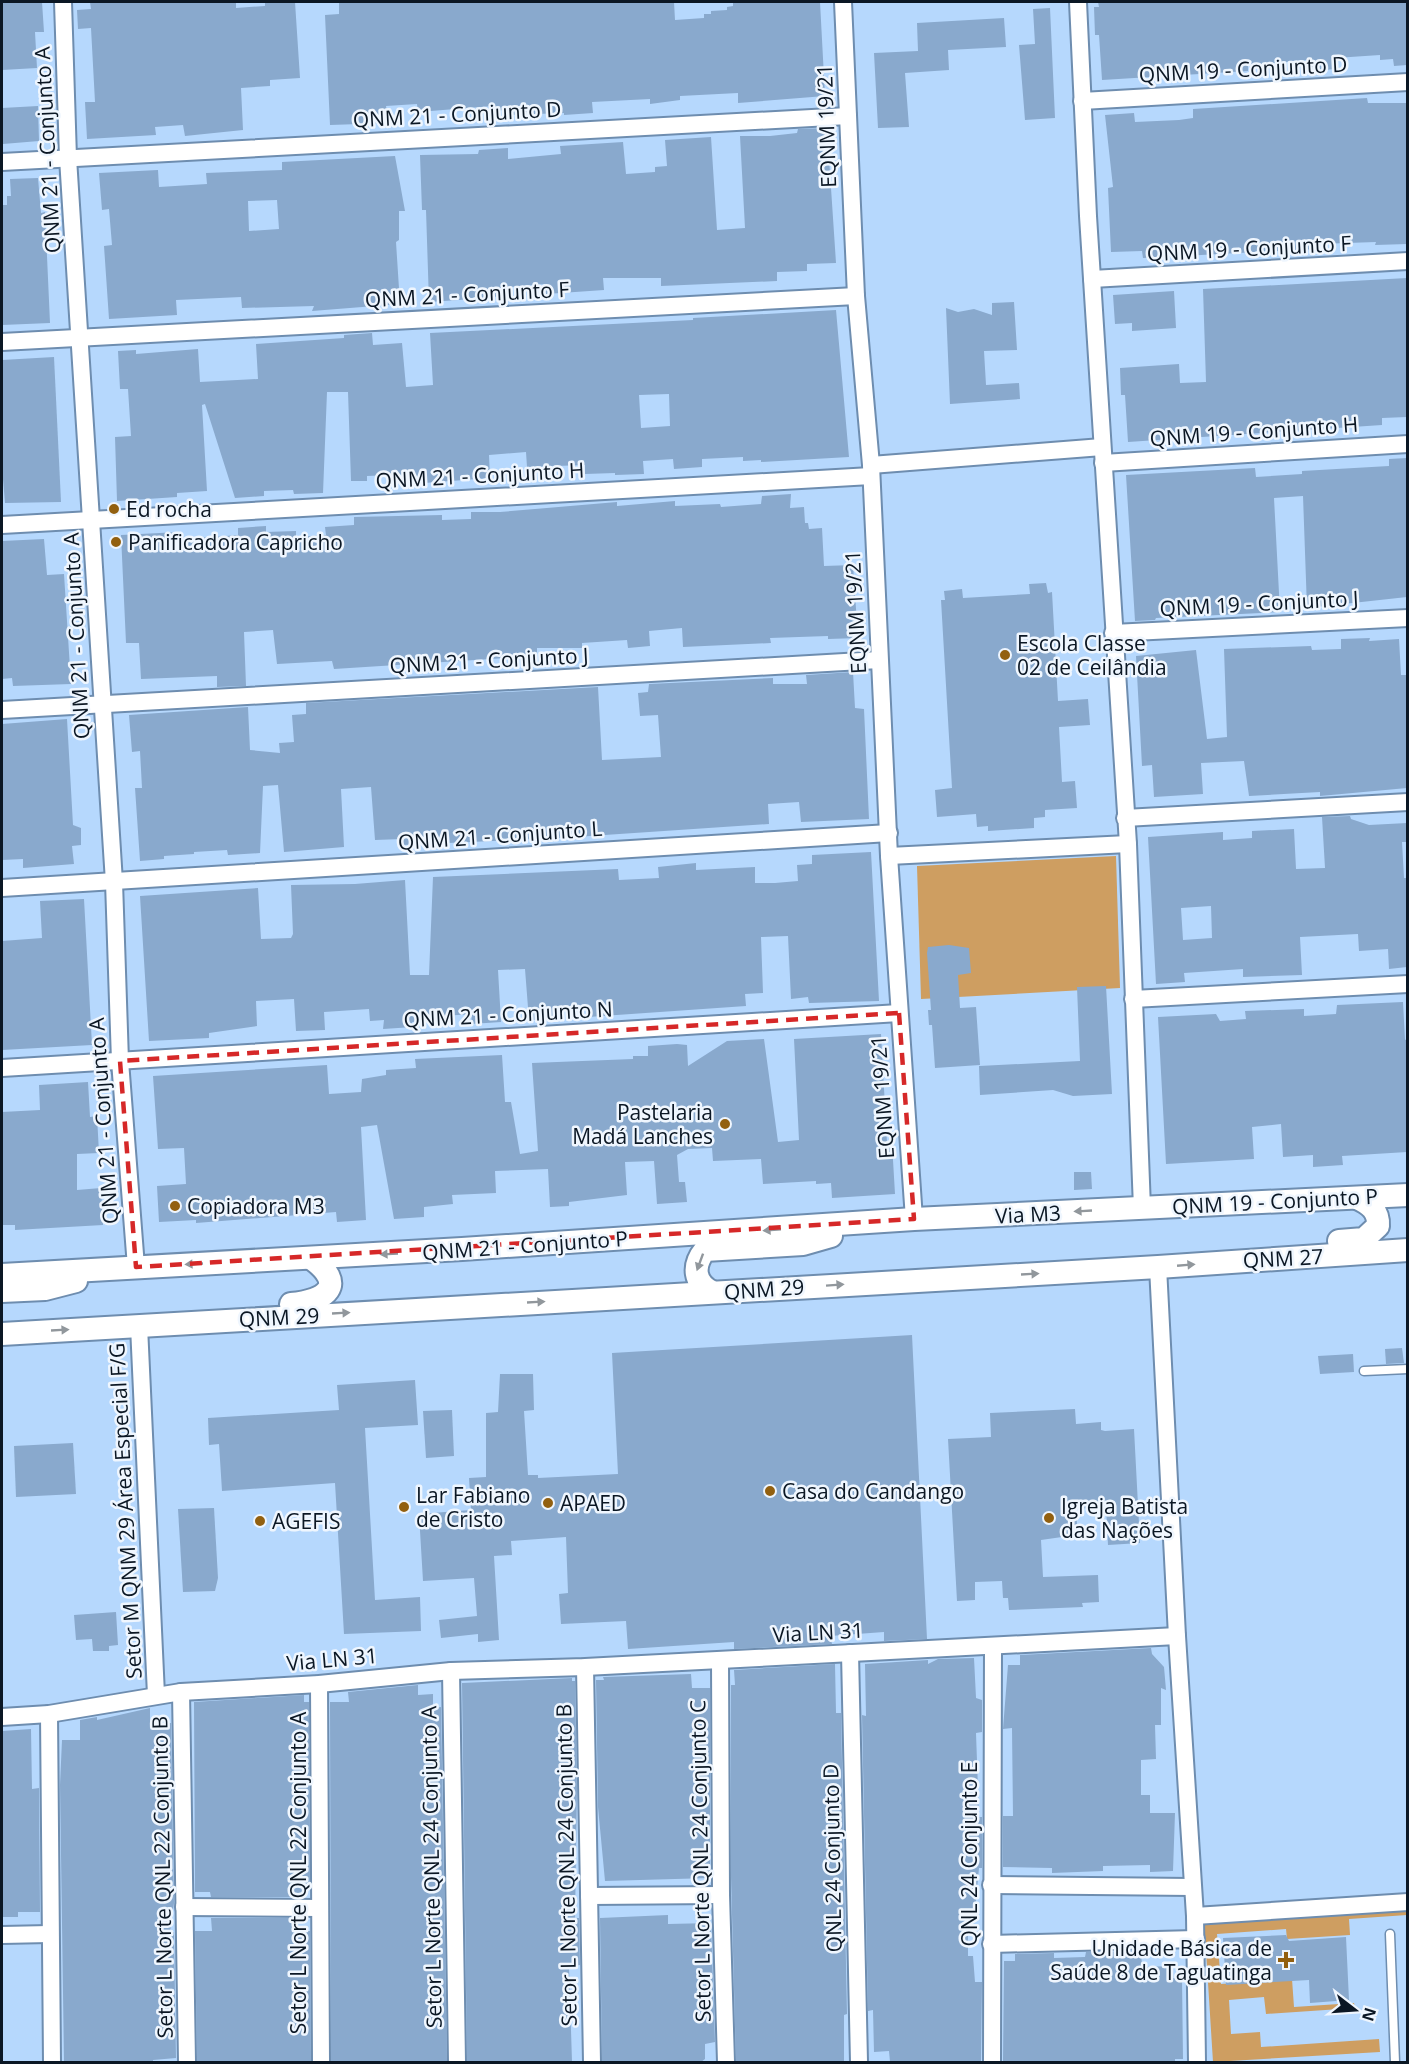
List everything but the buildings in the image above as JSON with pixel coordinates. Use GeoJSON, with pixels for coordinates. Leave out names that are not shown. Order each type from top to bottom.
{"type":"FeatureCollection","features":[{"type":"Feature","properties":{"kind":"main road","name":"QNM 19 - Conjunto P"},"geometry":{"type":"LineString","coordinates":[[1142,1208],[1407,1195]]}},
{"type":"Feature","properties":{"kind":"main road"},"geometry":{"type":"LineString","coordinates":[[1215,1262],[1268,1245],[1364,1239],[1374,1232],[1378,1220],[1372,1207],[1358,1198]]}},
{"type":"Feature","properties":{"kind":"main road","name":"Via M3"},"geometry":{"type":"LineString","coordinates":[[914,1220],[1142,1208]]}},
{"type":"Feature","properties":{"kind":"main road","name":"QNM 21 - Conjunto P"},"geometry":{"type":"LineString","coordinates":[[130,1268],[914,1220]]}},
{"type":"Feature","properties":{"kind":"main road"},"geometry":{"type":"LineString","coordinates":[[712,1292],[702,1287],[697,1278],[697,1264],[705,1250],[803,1244],[873,1224]]}},
{"type":"Feature","properties":{"kind":"main road","name":"QNM 27"},"geometry":{"type":"LineString","coordinates":[[1158,1267],[1407,1250]]}},
{"type":"Feature","properties":{"kind":"main road"},"geometry":{"type":"LineString","coordinates":[[178,1323],[228,1308],[312,1302],[321,1299],[329,1289],[329,1279],[326,1271],[311,1258]]}},
{"type":"Feature","properties":{"kind":"main road","name":"QNM 29"},"geometry":{"type":"LineString","coordinates":[[2,1334],[1158,1267]]}},
{"type":"Feature","properties":{"kind":"main road"},"geometry":{"type":"LineString","coordinates":[[2,1275],[130,1268]]}},
{"type":"Feature","properties":{"kind":"main road"},"geometry":{"type":"LineString","coordinates":[[2,1291],[45,1289],[130,1268]]}},
{"type":"Feature","properties":{"kind":"street","name":"QNM 21 - Conjunto A"},"geometry":{"type":"LineString","coordinates":[[63,2],[68,158],[114,882],[130,1268]]}},
{"type":"Feature","properties":{"kind":"street","name":"EQNM 19/21"},"geometry":{"type":"LineString","coordinates":[[843,2],[856,296],[871,471],[889,856],[914,1220]]}},
{"type":"Feature","properties":{"kind":"street"},"geometry":{"type":"LineString","coordinates":[[1078,2],[1102,455],[1128,844],[1142,1208]]}},
{"type":"Feature","properties":{"kind":"street","name":"QNM 19 - Conjunto D"},"geometry":{"type":"LineString","coordinates":[[1082,101],[1407,82]]}},
{"type":"Feature","properties":{"kind":"street","name":"QNM 21 - Conjunto D"},"geometry":{"type":"LineString","coordinates":[[2,162],[848,116]]}},
{"type":"Feature","properties":{"kind":"street","name":"QNM 19 - Conjunto F"},"geometry":{"type":"LineString","coordinates":[[1092,279],[1407,261]]}},
{"type":"Feature","properties":{"kind":"street","name":"QNM 21 - Conjunto F"},"geometry":{"type":"LineString","coordinates":[[2,342],[856,296]]}},
{"type":"Feature","properties":{"kind":"street","name":"QNM 19 - Conjunto H"},"geometry":{"type":"LineString","coordinates":[[871,471],[1102,455],[1407,444]]}},
{"type":"Feature","properties":{"kind":"street","name":"QNM 21 - Conjunto H"},"geometry":{"type":"LineString","coordinates":[[2,525],[871,471]]}},
{"type":"Feature","properties":{"kind":"street","name":"QNM 19 - Conjunto J"},"geometry":{"type":"LineString","coordinates":[[1113,633],[1407,618]]}},
{"type":"Feature","properties":{"kind":"street","name":"QNM 21 - Conjunto J"},"geometry":{"type":"LineString","coordinates":[[2,710],[879,660]]}},
{"type":"Feature","properties":{"kind":"street"},"geometry":{"type":"LineString","coordinates":[[1125,818],[1407,802]]}},
{"type":"Feature","properties":{"kind":"street","name":"QNM 21 - Conjunto L"},"geometry":{"type":"LineString","coordinates":[[2,888],[889,833]]}},
{"type":"Feature","properties":{"kind":"street"},"geometry":{"type":"LineString","coordinates":[[889,856],[1128,844]]}},
{"type":"Feature","properties":{"kind":"street"},"geometry":{"type":"LineString","coordinates":[[1133,999],[1407,984]]}},
{"type":"Feature","properties":{"kind":"street","name":"QNM 21 - Conjunto N"},"geometry":{"type":"LineString","coordinates":[[2,1068],[899,1013]]}},
{"type":"Feature","properties":{"kind":"street"},"geometry":{"type":"LineString","coordinates":[[1158,1267],[1177,1636],[1195,1916],[1197,2062]]}},
{"type":"Feature","properties":{"kind":"street","name":"Setor M QNM 29 Área Especial F/G"},"geometry":{"type":"LineString","coordinates":[[139,1326],[156,1695]]}},
{"type":"Feature","properties":{"kind":"street","name":"Via LN 31"},"geometry":{"type":"LineString","coordinates":[[2,1717],[49,1714],[181,1692],[320,1684],[451,1671],[585,1667],[1177,1636]]}},
{"type":"Feature","properties":{"kind":"street","name":"QNL 24 Conjunto E"},"geometry":{"type":"LineString","coordinates":[[992,2062],[993,1646]]}},
{"type":"Feature","properties":{"kind":"street","name":"QNL 24 Conjunto D"},"geometry":{"type":"LineString","coordinates":[[850,1653],[859,2062]]}},
{"type":"Feature","properties":{"kind":"street","name":"Setor L Norte QNL 24 Conjunto C"},"geometry":{"type":"LineString","coordinates":[[720,1660],[721,1895],[726,2062]]}},
{"type":"Feature","properties":{"kind":"street","name":"Setor L Norte QNL 24 Conjunto B"},"geometry":{"type":"LineString","coordinates":[[585,1667],[592,2062]]}},
{"type":"Feature","properties":{"kind":"street","name":"Setor L Norte QNL 24 Conjunto A"},"geometry":{"type":"LineString","coordinates":[[451,1671],[457,2062]]}},
{"type":"Feature","properties":{"kind":"street","name":"Setor L Norte QNL 22 Conjunto A"},"geometry":{"type":"LineString","coordinates":[[320,1684],[321,2062]]}},
{"type":"Feature","properties":{"kind":"street","name":"Setor L Norte QNL 22 Conjunto B"},"geometry":{"type":"LineString","coordinates":[[181,1692],[187,2062]]}},
{"type":"Feature","properties":{"kind":"street"},"geometry":{"type":"LineString","coordinates":[[49,1714],[51,2062]]}},
{"type":"Feature","properties":{"kind":"street"},"geometry":{"type":"LineString","coordinates":[[992,1885],[1192,1887]]}},
{"type":"Feature","properties":{"kind":"street"},"geometry":{"type":"LineString","coordinates":[[589,1896],[721,1895]]}},
{"type":"Feature","properties":{"kind":"street"},"geometry":{"type":"LineString","coordinates":[[1195,1916],[1407,1902]]}},
{"type":"Feature","properties":{"kind":"street"},"geometry":{"type":"LineString","coordinates":[[184,1907],[319,1908]]}},
{"type":"Feature","properties":{"kind":"street"},"geometry":{"type":"LineString","coordinates":[[2,1935],[49,1934]]}},
{"type":"Feature","properties":{"kind":"street"},"geometry":{"type":"LineString","coordinates":[[991,1944],[1196,1939]]}},
{"type":"Feature","properties":{"kind":"lane"},"geometry":{"type":"LineString","coordinates":[[1364,1371],[1407,1369]]}},
{"type":"Feature","properties":{"kind":"lane"},"geometry":{"type":"LineString","coordinates":[[1390,1934],[1395,2062]]}},
{"type":"Feature","properties":{"kind":"highlighted area"},"geometry":{"type":"Polygon","coordinates":[[[899,1013],[914,1219],[136,1267],[120,1061],[899,1013]]]}},
{"type":"Feature","properties":{"kind":"shaded area"},"geometry":{"type":"Polygon","coordinates":[[[1116,856],[1120,988],[921,999],[917,866],[1116,856]]]}},
{"type":"Feature","properties":{"kind":"shaded area"},"geometry":{"type":"Polygon","coordinates":[[[1407,1904],[1407,1915],[1349,1919],[1350,1935],[1287,1939],[1286,1929],[1217,1934],[1221,1984],[1292,1979],[1294,2007],[1354,2003],[1355,2008],[1266,2014],[1264,1997],[1229,2000],[1231,2034],[1260,2032],[1261,2047],[1379,2039],[1380,2052],[1213,2062],[1204,1919],[1407,1904]]]}},
{"type":"Feature","properties":{"kind":"place","name":"Ed rocha"},"geometry":{"type":"Point","coordinates":[114,509]}},
{"type":"Feature","properties":{"kind":"place","name":"Panificadora Capricho"},"geometry":{"type":"Point","coordinates":[116,542]}},
{"type":"Feature","properties":{"kind":"place","name":"Escola Classe 02 de Ceilândia"},"geometry":{"type":"Point","coordinates":[1005,655]}},
{"type":"Feature","properties":{"kind":"place","name":"Pastelaria Madá Lanches"},"geometry":{"type":"Point","coordinates":[725,1124]}},
{"type":"Feature","properties":{"kind":"place","name":"Copiadora M3"},"geometry":{"type":"Point","coordinates":[175,1206]}},
{"type":"Feature","properties":{"kind":"place","name":"Casa do Candango"},"geometry":{"type":"Point","coordinates":[770,1491]}},
{"type":"Feature","properties":{"kind":"place","name":"APAED"},"geometry":{"type":"Point","coordinates":[548,1503]}},
{"type":"Feature","properties":{"kind":"place","name":"Lar Fabiano de Cristo"},"geometry":{"type":"Point","coordinates":[404,1507]}},
{"type":"Feature","properties":{"kind":"place","name":"Igreja Batista das Nações"},"geometry":{"type":"Point","coordinates":[1049,1518]}},
{"type":"Feature","properties":{"kind":"place","name":"AGEFIS"},"geometry":{"type":"Point","coordinates":[260,1521]}},
{"type":"Feature","properties":{"kind":"place","name":"Unidade Básica de Saúde 8 de Taguatinga"},"geometry":{"type":"Point","coordinates":[1286,1960]}}]}
